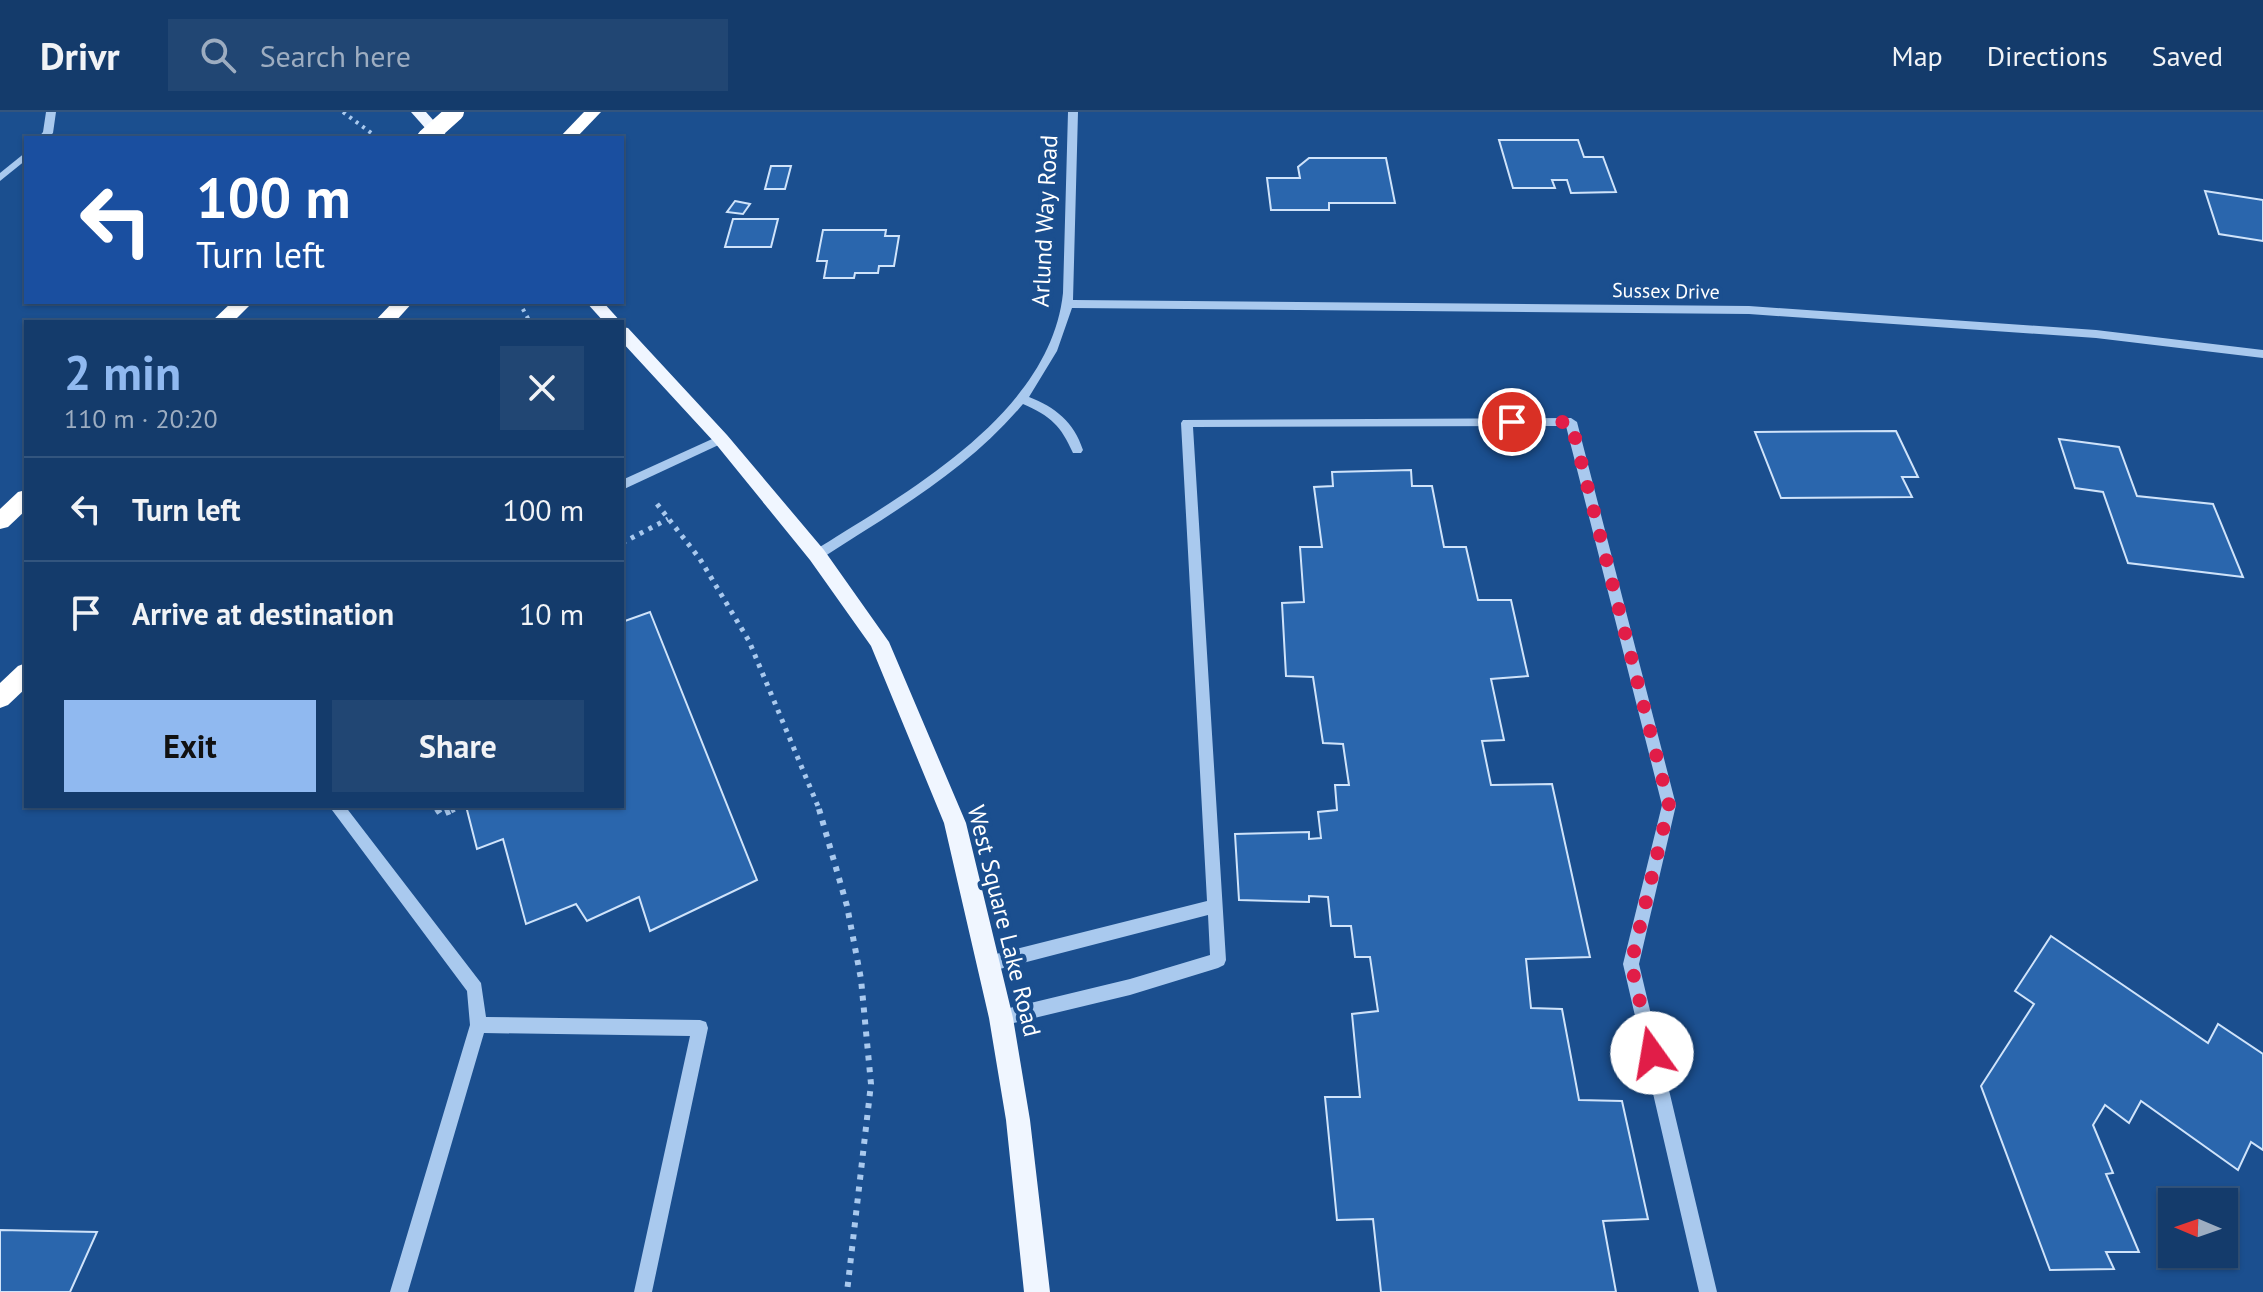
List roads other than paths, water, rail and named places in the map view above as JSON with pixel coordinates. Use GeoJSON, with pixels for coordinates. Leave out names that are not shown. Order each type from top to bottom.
{"type":"FeatureCollection","features":[{"type":"Feature","properties":{"kind":"highway"},"geometry":{"type":"LineString","coordinates":[[428,136],[455,112]]}},
{"type":"Feature","properties":{"kind":"highway"},"geometry":{"type":"LineString","coordinates":[[569,136],[593,112]]}},
{"type":"Feature","properties":{"kind":"highway"},"geometry":{"type":"LineString","coordinates":[[223,320],[242,304]]}},
{"type":"Feature","properties":{"kind":"highway"},"geometry":{"type":"LineString","coordinates":[[386,320],[402,304]]}},
{"type":"Feature","properties":{"kind":"highway"},"geometry":{"type":"LineString","coordinates":[[0,521],[24,500]]}},
{"type":"Feature","properties":{"kind":"highway"},"geometry":{"type":"LineString","coordinates":[[0,698],[24,675]]}},
{"type":"Feature","properties":{"kind":"main road"},"geometry":{"type":"LineString","coordinates":[[418,112],[440,136]]}},
{"type":"Feature","properties":{"kind":"main road"},"geometry":{"type":"LineString","coordinates":[[596,304],[611,320]]}},
{"type":"Feature","properties":{"kind":"main road","name":"West Square Lake Road"},"geometry":{"type":"LineString","coordinates":[[624,334],[721,439],[817,555],[879,642],[955,823],[1001,1018],[1018,1120],[1037,1292]]}},
{"type":"Feature","properties":{"kind":"street"},"geometry":{"type":"LineString","coordinates":[[45,136],[51,112]]}},
{"type":"Feature","properties":{"kind":"street","name":"Arlund Way Road"},"geometry":{"type":"LineString","coordinates":[[817,555],[982,440],[1023,399],[1055,346],[1067,304],[1073,112]]}},
{"type":"Feature","properties":{"kind":"street"},"geometry":{"type":"LineString","coordinates":[[0,178],[24,157]]}},
{"type":"Feature","properties":{"kind":"street","name":"Sussex Drive"},"geometry":{"type":"LineString","coordinates":[[1067,304],[1749,310],[2096,334],[2263,354]]}},
{"type":"Feature","properties":{"kind":"street"},"geometry":{"type":"LineString","coordinates":[[1023,399],[1042,406],[1059,418],[1075,440],[1077,450]]}},
{"type":"Feature","properties":{"kind":"street"},"geometry":{"type":"LineString","coordinates":[[1001,1018],[1130,987],[1218,960],[1187,423],[1571,422],[1669,805],[1631,964],[1708,1292]]}},
{"type":"Feature","properties":{"kind":"street"},"geometry":{"type":"LineString","coordinates":[[624,484],[721,439]]}},
{"type":"Feature","properties":{"kind":"street"},"geometry":{"type":"LineString","coordinates":[[338,808],[475,988],[478,1025],[399,1292]]}},
{"type":"Feature","properties":{"kind":"street"},"geometry":{"type":"LineString","coordinates":[[988,964],[1215,906]]}},
{"type":"Feature","properties":{"kind":"street"},"geometry":{"type":"LineString","coordinates":[[478,1025],[700,1028],[643,1292]]}}]}
